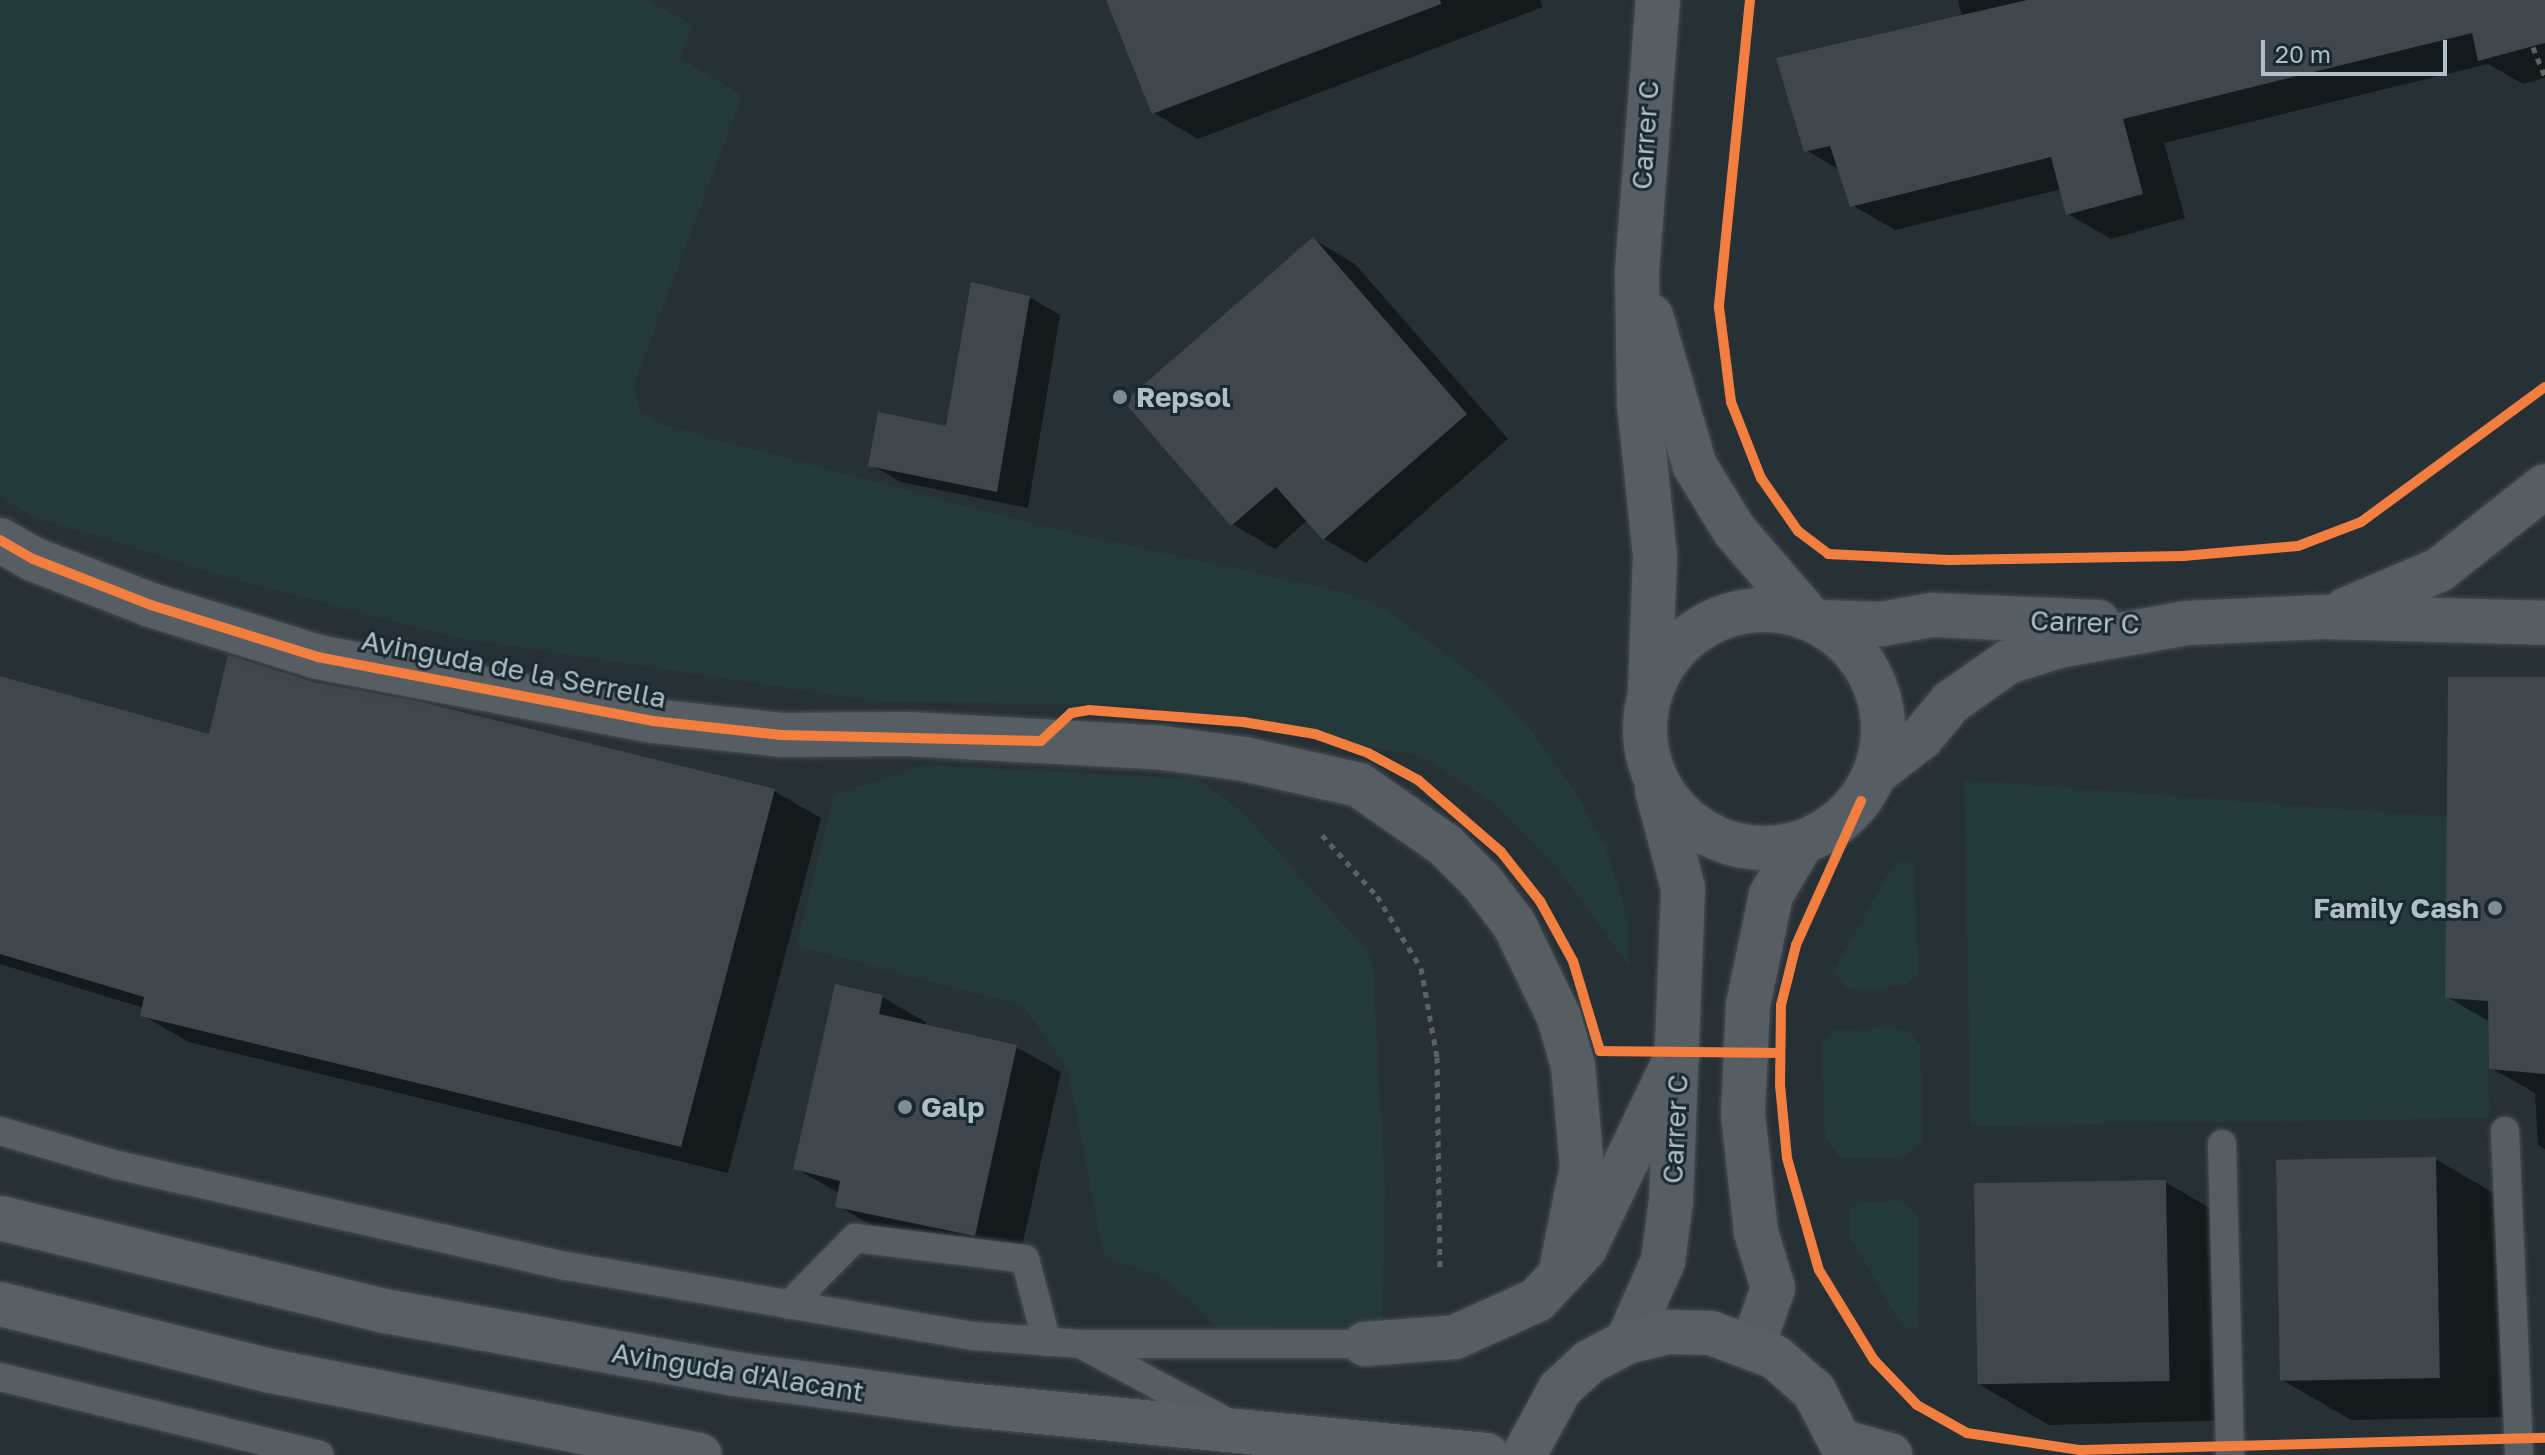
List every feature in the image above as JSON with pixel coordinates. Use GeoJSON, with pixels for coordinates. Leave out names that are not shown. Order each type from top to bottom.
{"type":"FeatureCollection","features":[{"type":"Feature","properties":{"kind":"main road","name":"Avinguda d'Alacant"},"geometry":{"type":"LineString","coordinates":[[0,1218],[385,1311],[560,1345],[957,1404],[1487,1455]]}},
{"type":"Feature","properties":{"kind":"main road"},"geometry":{"type":"LineString","coordinates":[[0,1304],[271,1371],[700,1455]]}},
{"type":"Feature","properties":{"kind":"main road"},"geometry":{"type":"LineString","coordinates":[[1524,1455],[1560,1389],[1589,1362],[1627,1342],[1668,1332],[1711,1333],[1753,1345],[1814,1391],[1845,1448],[1890,1455]]}},
{"type":"Feature","properties":{"kind":"street","name":"Carrer C"},"geometry":{"type":"LineString","coordinates":[[1650,691],[1655,556],[1639,403],[1637,271],[1658,0]]}},
{"type":"Feature","properties":{"kind":"street","name":"Carrer C"},"geometry":{"type":"LineString","coordinates":[[1637,271],[1695,466],[1751,553],[1814,619],[1882,624],[1932,615],[2176,624],[2323,617],[2545,623]]}},
{"type":"Feature","properties":{"kind":"street","name":"Carrer C"},"geometry":{"type":"LineString","coordinates":[[2323,617],[2385,597],[2439,570],[2545,486]]}},
{"type":"Feature","properties":{"kind":"street","name":"Avinguda de la Serrella"},"geometry":{"type":"LineString","coordinates":[[0,540],[33,559],[151,605],[318,657],[653,721],[781,735],[908,734],[1163,748],[1359,785],[1404,812],[1482,882],[1514,924],[1555,1005],[1573,1066],[1582,1167],[1560,1275]]}},
{"type":"Feature","properties":{"kind":"street"},"geometry":{"type":"LineString","coordinates":[[1770,609],[1814,619],[1847,642],[1873,680],[1882,702],[1884,737],[1878,771],[1861,801],[1834,828],[1801,844],[1765,849],[1727,844],[1695,827],[1668,801],[1651,768],[1644,732],[1650,691],[1668,656],[1696,629],[1731,613],[1770,609]]}},
{"type":"Feature","properties":{"kind":"street","name":"Carrer C"},"geometry":{"type":"LineString","coordinates":[[1878,771],[1922,737],[1951,702],[2008,662],[2058,646],[2176,624]]}},
{"type":"Feature","properties":{"kind":"street","name":"Carrer C"},"geometry":{"type":"LineString","coordinates":[[1627,1342],[1663,1261],[1679,1052],[1683,888],[1651,768]]}},
{"type":"Feature","properties":{"kind":"street"},"geometry":{"type":"LineString","coordinates":[[1753,1345],[1773,1288],[1756,1232],[1743,1114],[1748,1005],[1771,895],[1801,844]]}},
{"type":"Feature","properties":{"kind":"street"},"geometry":{"type":"LineString","coordinates":[[1365,1344],[1455,1337],[1537,1300],[1585,1248],[1679,1052]]}},
{"type":"Feature","properties":{"kind":"lane"},"geometry":{"type":"LineString","coordinates":[[0,1131],[117,1165],[552,1263],[974,1336],[1080,1344],[1365,1344]]}},
{"type":"Feature","properties":{"kind":"lane"},"geometry":{"type":"LineString","coordinates":[[2505,1131],[2519,1455]]}},
{"type":"Feature","properties":{"kind":"lane"},"geometry":{"type":"LineString","coordinates":[[2222,1144],[2230,1455]]}},
{"type":"Feature","properties":{"kind":"lane"},"geometry":{"type":"LineString","coordinates":[[789,1305],[855,1238],[1025,1259],[1047,1342]]}},
{"type":"Feature","properties":{"kind":"lane"},"geometry":{"type":"LineString","coordinates":[[1080,1344],[1251,1434]]}},
{"type":"Feature","properties":{"kind":"lane"},"geometry":{"type":"LineString","coordinates":[[0,1377],[320,1455]]}},
{"type":"Feature","properties":{"kind":"path"},"geometry":{"type":"LineString","coordinates":[[1727,370],[1719,307],[1750,0]]}},
{"type":"Feature","properties":{"kind":"path"},"geometry":{"type":"LineString","coordinates":[[2533,47],[2545,76]]}},
{"type":"Feature","properties":{"kind":"path"},"geometry":{"type":"LineString","coordinates":[[1996,559],[2183,556],[2298,546],[2361,522],[2545,387]]}},
{"type":"Feature","properties":{"kind":"path"},"geometry":{"type":"LineString","coordinates":[[1818,546],[1828,554],[1934,559]]}},
{"type":"Feature","properties":{"kind":"path"},"geometry":{"type":"LineString","coordinates":[[2183,556],[2184,572]]}},
{"type":"Feature","properties":{"kind":"path"},"geometry":{"type":"LineString","coordinates":[[1316,830],[1377,896],[1421,968],[1437,1057],[1440,1267]]}},
{"type":"Feature","properties":{"kind":"green space"},"geometry":{"type":"Polygon","coordinates":[[[0,0],[646,0],[693,25],[679,58],[742,95],[634,384],[640,413],[667,426],[1045,527],[1344,592],[1387,610],[1482,681],[1531,730],[1578,796],[1605,846],[1628,918],[1629,966],[1563,875],[1495,804],[1421,756],[1139,705],[882,702],[458,638],[230,578],[32,516],[0,497],[0,0]]]}},
{"type":"Feature","properties":{"kind":"green space"},"geometry":{"type":"Polygon","coordinates":[[[925,765],[1198,779],[1242,812],[1372,956],[1385,1189],[1382,1325],[1218,1328],[1167,1280],[1104,1256],[1068,1070],[1024,1006],[797,946],[834,795],[925,765]]]}},
{"type":"Feature","properties":{"kind":"green space"},"geometry":{"type":"Polygon","coordinates":[[[1964,780],[2447,817],[2445,998],[2488,1001],[2489,1118],[1971,1126],[1964,780]]]}},
{"type":"Feature","properties":{"kind":"green space"},"geometry":{"type":"Polygon","coordinates":[[[1909,860],[1914,869],[1918,974],[1906,984],[1879,989],[1846,988],[1834,971],[1887,876],[1898,861],[1909,860]]]}},
{"type":"Feature","properties":{"kind":"green space"},"geometry":{"type":"Polygon","coordinates":[[[1894,1027],[1911,1033],[1920,1047],[1923,1141],[1904,1157],[1840,1158],[1825,1136],[1822,1045],[1833,1030],[1894,1027]]]}},
{"type":"Feature","properties":{"kind":"green space"},"geometry":{"type":"Polygon","coordinates":[[[1900,1200],[1918,1216],[1917,1328],[1903,1327],[1850,1237],[1849,1210],[1860,1203],[1900,1200]]]}},
{"type":"Feature","properties":{"kind":"building"},"geometry":{"type":"Polygon","coordinates":[[[1106,0],[1440,0],[1441,4],[1152,114],[1106,0]]]}},
{"type":"Feature","properties":{"kind":"building"},"geometry":{"type":"Polygon","coordinates":[[[2027,0],[2545,0],[2545,43],[2478,61],[2472,33],[2123,119],[2143,194],[2066,215],[2051,157],[1850,207],[1830,146],[1804,152],[1776,58],[2027,0]]]}},
{"type":"Feature","properties":{"kind":"building"},"geometry":{"type":"Polygon","coordinates":[[[1313,237],[1467,414],[1323,540],[1276,487],[1231,526],[1124,402],[1313,237]]]}},
{"type":"Feature","properties":{"kind":"building"},"geometry":{"type":"Polygon","coordinates":[[[971,282],[1030,296],[997,492],[868,466],[878,412],[946,426],[971,282]]]}},
{"type":"Feature","properties":{"kind":"building"},"geometry":{"type":"Polygon","coordinates":[[[228,655],[313,682],[417,701],[775,789],[681,1147],[140,1016],[144,997],[0,954],[0,676],[209,734],[228,655]]]}},
{"type":"Feature","properties":{"kind":"building","name":"Family Cash"},"geometry":{"type":"Polygon","coordinates":[[[2448,677],[2545,677],[2545,1074],[2489,1069],[2488,1001],[2445,998],[2448,677]]]}},
{"type":"Feature","properties":{"kind":"building","name":"Galp"},"geometry":{"type":"Polygon","coordinates":[[[835,984],[883,995],[879,1014],[1017,1045],[975,1236],[835,1207],[840,1181],[793,1169],[835,984]]]}},
{"type":"Feature","properties":{"kind":"building"},"geometry":{"type":"Polygon","coordinates":[[[2436,1157],[2440,1378],[2280,1381],[2276,1160],[2436,1157]]]}},
{"type":"Feature","properties":{"kind":"building"},"geometry":{"type":"Polygon","coordinates":[[[2166,1180],[2170,1381],[1978,1384],[1974,1183],[2166,1180]]]}},
{"type":"Feature","properties":{"kind":"cycle path"},"geometry":{"type":"LineString","coordinates":[[1750,0],[1719,307],[1731,402],[1761,478],[1798,531],[1828,554],[1949,560],[2183,556],[2298,546],[2361,522],[2545,387]]}},
{"type":"Feature","properties":{"kind":"cycle path"},"geometry":{"type":"LineString","coordinates":[[0,540],[33,559],[151,605],[318,657],[653,721],[781,735],[1041,741],[1071,713],[1089,710],[1243,722],[1315,734],[1368,753],[1418,780],[1501,852],[1540,901],[1573,961],[1600,1051],[1780,1053]]}},
{"type":"Feature","properties":{"kind":"cycle path"},"geometry":{"type":"LineString","coordinates":[[1861,801],[1796,945],[1781,1005],[1780,1085],[1787,1158],[1819,1270],[1874,1360],[1917,1405],[1967,1433],[2079,1450],[2545,1438]]}},
{"type":"Feature","properties":{"kind":"place","name":"Repsol"},"geometry":{"type":"Point","coordinates":[1120,397]}},
{"type":"Feature","properties":{"kind":"place","name":"Family Cash"},"geometry":{"type":"Point","coordinates":[2495,908]}},
{"type":"Feature","properties":{"kind":"place","name":"Galp"},"geometry":{"type":"Point","coordinates":[905,1107]}}]}
